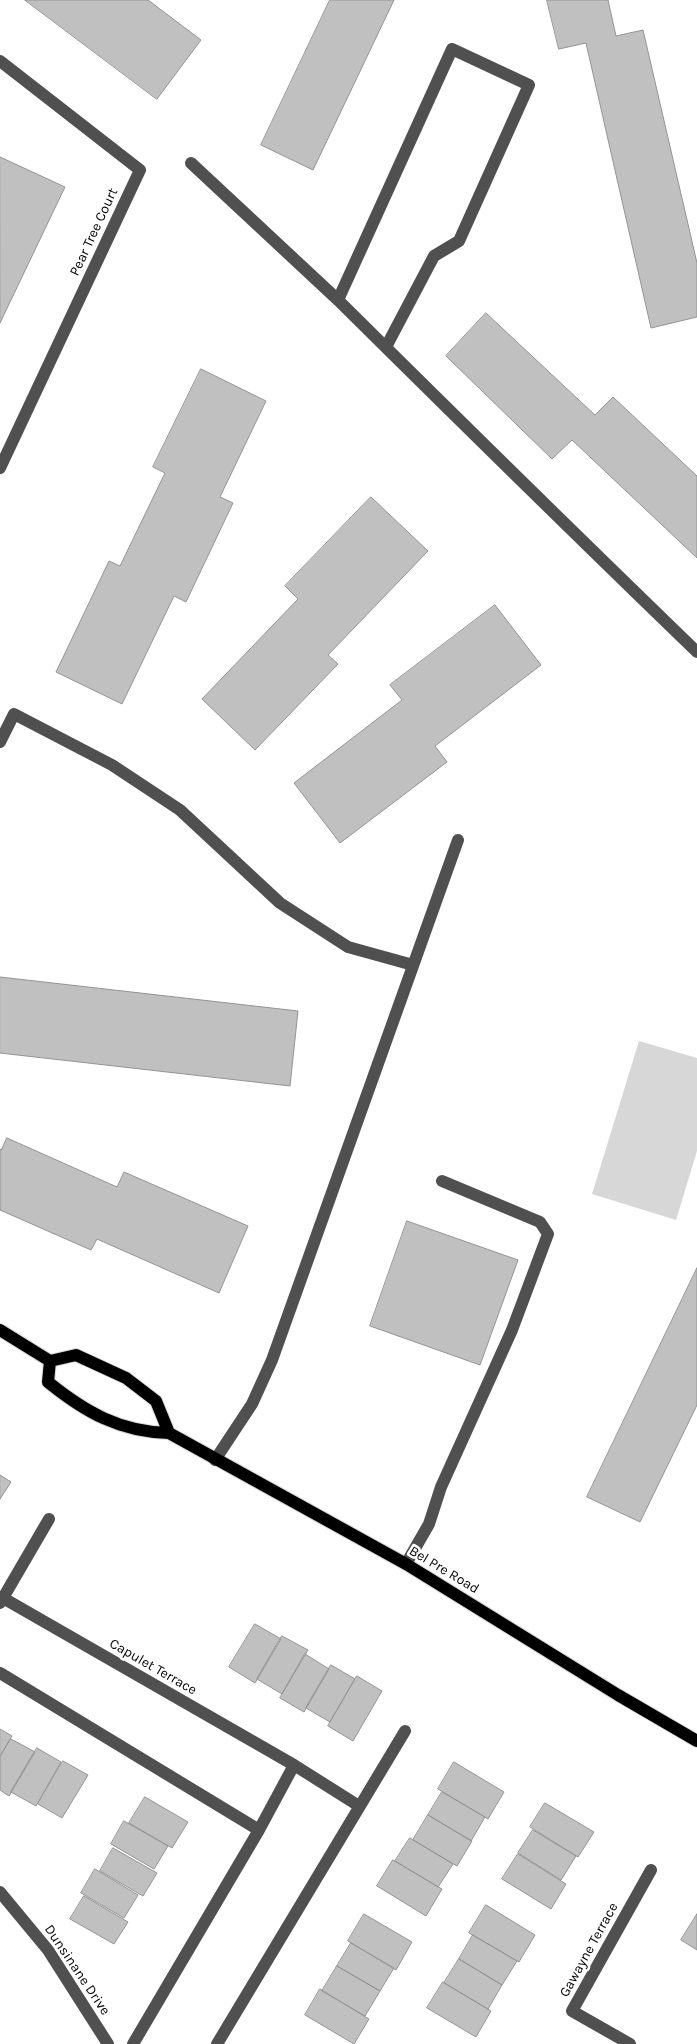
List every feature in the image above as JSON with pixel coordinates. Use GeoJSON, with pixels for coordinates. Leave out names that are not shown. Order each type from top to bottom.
{"type":"FeatureCollection","features":[{"type":"Feature","properties":{"kind":"main road"},"geometry":{"type":"LineString","coordinates":[[0,1330],[50,1362],[76,1355],[126,1378],[156,1401],[169,1433]]}},
{"type":"Feature","properties":{"kind":"main road","name":"Bel Pre Road"},"geometry":{"type":"LineString","coordinates":[[50,1362],[48,1382],[71,1401],[99,1418],[150,1433],[169,1433],[406,1564],[618,1695],[697,1741]]}},
{"type":"Feature","properties":{"kind":"street"},"geometry":{"type":"LineString","coordinates":[[340,297],[452,49],[529,85],[460,241],[434,256],[386,347]]}},
{"type":"Feature","properties":{"kind":"street","name":"Pear Tree Court"},"geometry":{"type":"LineString","coordinates":[[0,61],[140,170],[0,468]]}},
{"type":"Feature","properties":{"kind":"street"},"geometry":{"type":"LineString","coordinates":[[191,163],[340,297],[386,347],[697,652]]}},
{"type":"Feature","properties":{"kind":"street"},"geometry":{"type":"LineString","coordinates":[[0,742],[14,714],[112,765],[180,810],[280,903],[348,947],[413,965]]}},
{"type":"Feature","properties":{"kind":"street"},"geometry":{"type":"LineString","coordinates":[[215,1460],[252,1404],[272,1360],[458,840]]}},
{"type":"Feature","properties":{"kind":"street"},"geometry":{"type":"LineString","coordinates":[[406,1564],[429,1524],[441,1487],[512,1330],[548,1234],[540,1222],[442,1182]]}},
{"type":"Feature","properties":{"kind":"street"},"geometry":{"type":"LineString","coordinates":[[2,1600],[49,1519]]}},
{"type":"Feature","properties":{"kind":"street","name":"Capulet Terrace"},"geometry":{"type":"LineString","coordinates":[[2,1600],[294,1765],[359,1806]]}},
{"type":"Feature","properties":{"kind":"street"},"geometry":{"type":"LineString","coordinates":[[0,1673],[259,1830]]}},
{"type":"Feature","properties":{"kind":"street"},"geometry":{"type":"LineString","coordinates":[[217,2044],[405,1731]]}},
{"type":"Feature","properties":{"kind":"street"},"geometry":{"type":"LineString","coordinates":[[133,2044],[259,1830],[294,1765]]}},
{"type":"Feature","properties":{"kind":"street","name":"Gawayne Terrace"},"geometry":{"type":"LineString","coordinates":[[630,2044],[572,2011],[651,1870]]}},
{"type":"Feature","properties":{"kind":"street","name":"Dunsinane Drive"},"geometry":{"type":"LineString","coordinates":[[0,1892],[48,1950],[108,2044]]}},
{"type":"Feature","properties":{"kind":"shaded area"},"geometry":{"type":"Polygon","coordinates":[[[639,1041],[697,1058],[697,1151],[676,1220],[592,1194],[639,1041]]]}},
{"type":"Feature","properties":{"kind":"building"},"geometry":{"type":"Polygon","coordinates":[[[25,0],[148,0],[201,40],[157,99],[25,0]]]}},
{"type":"Feature","properties":{"kind":"building"},"geometry":{"type":"Polygon","coordinates":[[[330,0],[394,0],[313,170],[261,145],[330,0]]]}},
{"type":"Feature","properties":{"kind":"building"},"geometry":{"type":"Polygon","coordinates":[[[547,0],[608,0],[616,36],[643,30],[697,263],[697,317],[651,328],[586,43],[559,49],[547,0]]]}},
{"type":"Feature","properties":{"kind":"building"},"geometry":{"type":"Polygon","coordinates":[[[0,157],[65,187],[0,323],[0,157]]]}},
{"type":"Feature","properties":{"kind":"building"},"geometry":{"type":"Polygon","coordinates":[[[486,313],[595,415],[613,397],[697,476],[697,558],[572,440],[552,459],[446,356],[486,313]]]}},
{"type":"Feature","properties":{"kind":"building"},"geometry":{"type":"Polygon","coordinates":[[[201,369],[266,401],[220,497],[233,503],[186,602],[174,596],[122,704],[56,672],[109,561],[120,566],[165,473],[153,467],[201,369]]]}},
{"type":"Feature","properties":{"kind":"building"},"geometry":{"type":"Polygon","coordinates":[[[371,497],[428,551],[328,655],[338,664],[255,750],[202,699],[298,599],[285,586],[371,497]]]}},
{"type":"Feature","properties":{"kind":"building"},"geometry":{"type":"Polygon","coordinates":[[[495,605],[541,665],[435,746],[447,762],[340,843],[294,783],[402,700],[390,685],[495,605]]]}},
{"type":"Feature","properties":{"kind":"building"},"geometry":{"type":"Polygon","coordinates":[[[0,977],[298,1011],[290,1086],[0,1053],[0,977]]]}},
{"type":"Feature","properties":{"kind":"building"},"geometry":{"type":"Polygon","coordinates":[[[7,1138],[117,1187],[124,1172],[248,1226],[219,1293],[97,1239],[91,1250],[0,1210],[0,1149],[7,1138]]]}},
{"type":"Feature","properties":{"kind":"building"},"geometry":{"type":"Polygon","coordinates":[[[407,1221],[518,1260],[480,1365],[370,1326],[407,1221]]]}},
{"type":"Feature","properties":{"kind":"building"},"geometry":{"type":"Polygon","coordinates":[[[697,1268],[697,1405],[640,1522],[587,1497],[697,1268]]]}},
{"type":"Feature","properties":{"kind":"building"},"geometry":{"type":"Polygon","coordinates":[[[0,1475],[11,1482],[0,1499],[0,1475]]]}},
{"type":"Feature","properties":{"kind":"building"},"geometry":{"type":"Polygon","coordinates":[[[255,1624],[281,1639],[255,1683],[229,1667],[255,1624]]]}},
{"type":"Feature","properties":{"kind":"building"},"geometry":{"type":"Polygon","coordinates":[[[282,1636],[308,1650],[282,1694],[257,1679],[282,1636]]]}},
{"type":"Feature","properties":{"kind":"building"},"geometry":{"type":"Polygon","coordinates":[[[305,1654],[329,1669],[304,1712],[280,1698],[305,1654]]]}},
{"type":"Feature","properties":{"kind":"building"},"geometry":{"type":"Polygon","coordinates":[[[331,1665],[355,1679],[330,1722],[306,1708],[331,1665]]]}},
{"type":"Feature","properties":{"kind":"building"},"geometry":{"type":"Polygon","coordinates":[[[357,1676],[382,1691],[353,1741],[328,1726],[357,1676]]]}},
{"type":"Feature","properties":{"kind":"building"},"geometry":{"type":"Polygon","coordinates":[[[0,1729],[12,1736],[0,1756],[0,1729]]]}},
{"type":"Feature","properties":{"kind":"building"},"geometry":{"type":"Polygon","coordinates":[[[11,1739],[35,1752],[9,1796],[0,1790],[0,1757],[11,1739]]]}},
{"type":"Feature","properties":{"kind":"building"},"geometry":{"type":"Polygon","coordinates":[[[37,1748],[61,1762],[36,1806],[11,1792],[37,1748]]]}},
{"type":"Feature","properties":{"kind":"building"},"geometry":{"type":"Polygon","coordinates":[[[63,1761],[88,1775],[62,1818],[38,1804],[63,1761]]]}},
{"type":"Feature","properties":{"kind":"building"},"geometry":{"type":"Polygon","coordinates":[[[454,1762],[504,1792],[488,1819],[438,1789],[454,1762]]]}},
{"type":"Feature","properties":{"kind":"building"},"geometry":{"type":"Polygon","coordinates":[[[442,1792],[485,1817],[471,1841],[428,1815],[442,1792]]]}},
{"type":"Feature","properties":{"kind":"building"},"geometry":{"type":"Polygon","coordinates":[[[145,1797],[188,1822],[172,1848],[129,1823],[145,1797]]]}},
{"type":"Feature","properties":{"kind":"building"},"geometry":{"type":"Polygon","coordinates":[[[545,1803],[594,1832],[578,1857],[530,1827],[545,1803]]]}},
{"type":"Feature","properties":{"kind":"building"},"geometry":{"type":"Polygon","coordinates":[[[428,1815],[472,1841],[457,1866],[413,1840],[428,1815]]]}},
{"type":"Feature","properties":{"kind":"building"},"geometry":{"type":"Polygon","coordinates":[[[124,1821],[168,1846],[154,1869],[111,1844],[124,1821]]]}},
{"type":"Feature","properties":{"kind":"building"},"geometry":{"type":"Polygon","coordinates":[[[533,1830],[576,1856],[561,1880],[518,1853],[533,1830]]]}},
{"type":"Feature","properties":{"kind":"building"},"geometry":{"type":"Polygon","coordinates":[[[410,1838],[453,1864],[438,1887],[395,1861],[410,1838]]]}},
{"type":"Feature","properties":{"kind":"building"},"geometry":{"type":"Polygon","coordinates":[[[113,1848],[157,1873],[143,1896],[100,1871],[113,1848]]]}},
{"type":"Feature","properties":{"kind":"building"},"geometry":{"type":"Polygon","coordinates":[[[518,1854],[566,1884],[551,1909],[502,1879],[518,1854]]]}},
{"type":"Feature","properties":{"kind":"building"},"geometry":{"type":"Polygon","coordinates":[[[393,1860],[442,1889],[426,1916],[377,1886],[393,1860]]]}},
{"type":"Feature","properties":{"kind":"building"},"geometry":{"type":"Polygon","coordinates":[[[95,1869],[138,1895],[124,1918],[81,1893],[95,1869]]]}},
{"type":"Feature","properties":{"kind":"building"},"geometry":{"type":"Polygon","coordinates":[[[84,1896],[128,1922],[114,1944],[70,1919],[84,1896]]]}},
{"type":"Feature","properties":{"kind":"building"},"geometry":{"type":"Polygon","coordinates":[[[486,1905],[535,1935],[519,1962],[469,1933],[486,1905]]]}},
{"type":"Feature","properties":{"kind":"building"},"geometry":{"type":"Polygon","coordinates":[[[364,1914],[412,1942],[396,1970],[348,1941],[364,1914]]]}},
{"type":"Feature","properties":{"kind":"building"},"geometry":{"type":"Polygon","coordinates":[[[697,1914],[697,1950],[681,1940],[697,1914]]]}},
{"type":"Feature","properties":{"kind":"building"},"geometry":{"type":"Polygon","coordinates":[[[473,1935],[517,1961],[502,1985],[459,1959],[473,1935]]]}},
{"type":"Feature","properties":{"kind":"building"},"geometry":{"type":"Polygon","coordinates":[[[351,1943],[394,1968],[380,1991],[337,1966],[351,1943]]]}},
{"type":"Feature","properties":{"kind":"building"},"geometry":{"type":"Polygon","coordinates":[[[459,1959],[502,1985],[488,2009],[444,1983],[459,1959]]]}},
{"type":"Feature","properties":{"kind":"building"},"geometry":{"type":"Polygon","coordinates":[[[337,1966],[380,1991],[365,2016],[322,1991],[337,1966]]]}},
{"type":"Feature","properties":{"kind":"building"},"geometry":{"type":"Polygon","coordinates":[[[443,1982],[491,2011],[476,2037],[427,2008],[443,1982]]]}},
{"type":"Feature","properties":{"kind":"building"},"geometry":{"type":"Polygon","coordinates":[[[320,1989],[369,2019],[354,2044],[305,2015],[320,1989]]]}}]}
